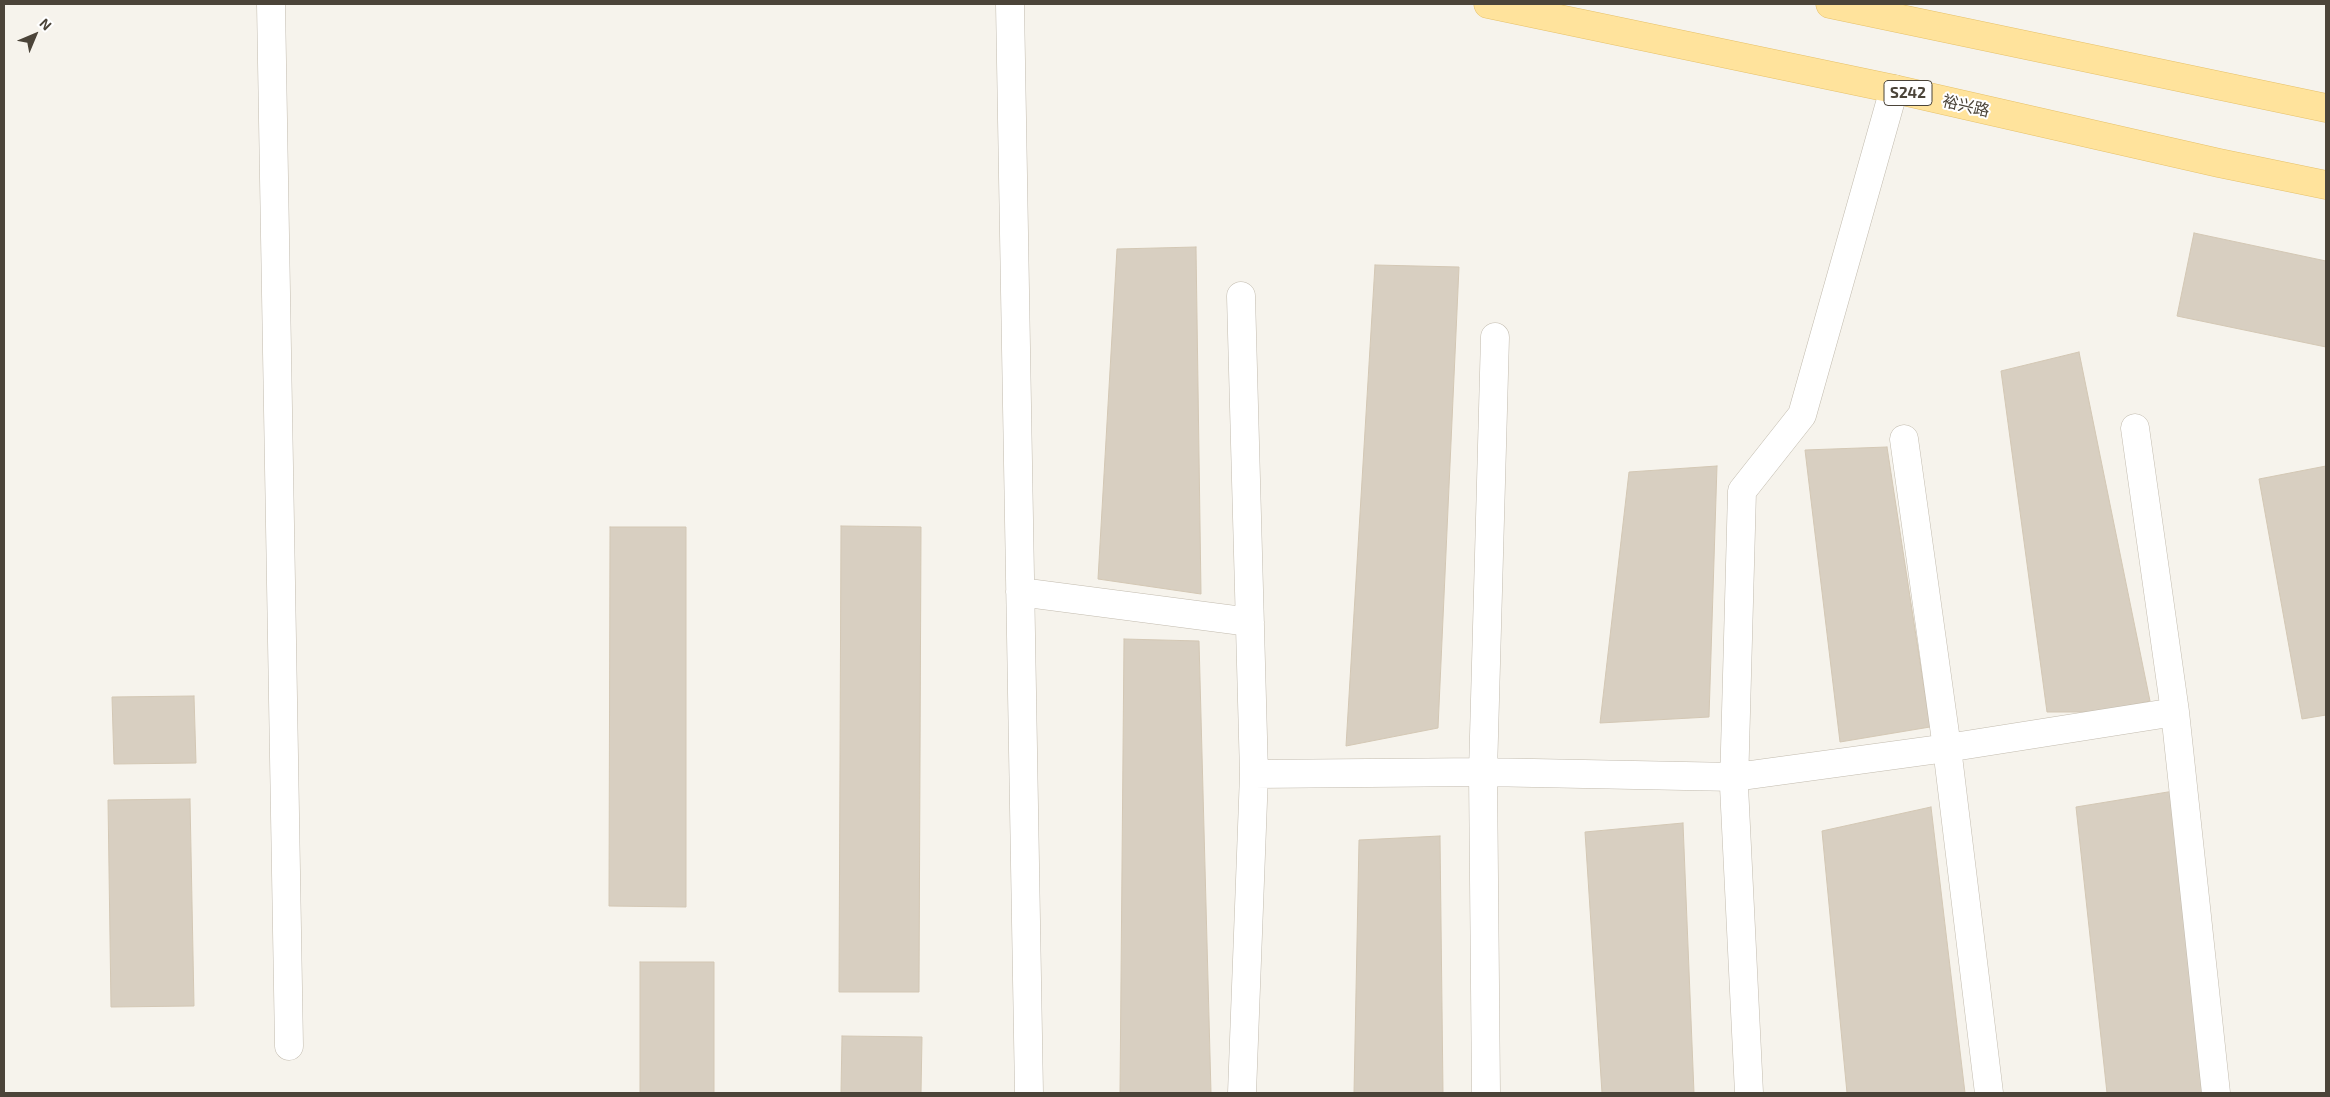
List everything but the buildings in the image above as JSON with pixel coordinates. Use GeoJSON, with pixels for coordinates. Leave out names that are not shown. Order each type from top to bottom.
{"type":"FeatureCollection","features":[{"type":"Feature","properties":{"kind":"main road","name":"裕兴路"},"geometry":{"type":"LineString","coordinates":[[1488,4],[1894,90],[2326,185]]}},
{"type":"Feature","properties":{"kind":"main road"},"geometry":{"type":"LineString","coordinates":[[1830,4],[2326,108]]}},
{"type":"Feature","properties":{"kind":"street"},"geometry":{"type":"LineString","coordinates":[[271,4],[289,1046]]}},
{"type":"Feature","properties":{"kind":"street"},"geometry":{"type":"LineString","coordinates":[[1010,4],[1029,1093]]}},
{"type":"Feature","properties":{"kind":"street"},"geometry":{"type":"LineString","coordinates":[[1749,1093],[1735,777],[1742,491],[1802,415],[1894,90]]}},
{"type":"Feature","properties":{"kind":"street"},"geometry":{"type":"LineString","coordinates":[[1241,296],[1254,774],[1242,1093]]}},
{"type":"Feature","properties":{"kind":"street"},"geometry":{"type":"LineString","coordinates":[[1486,1093],[1483,772],[1495,337]]}},
{"type":"Feature","properties":{"kind":"street"},"geometry":{"type":"LineString","coordinates":[[2135,428],[2175,712],[2216,1093]]}},
{"type":"Feature","properties":{"kind":"street"},"geometry":{"type":"LineString","coordinates":[[1904,439],[1947,748],[1989,1093]]}},
{"type":"Feature","properties":{"kind":"street"},"geometry":{"type":"LineString","coordinates":[[1020,592],[1250,622]]}},
{"type":"Feature","properties":{"kind":"street"},"geometry":{"type":"LineString","coordinates":[[1254,774],[1483,772],[1735,777],[1947,748],[2175,712]]}}]}
